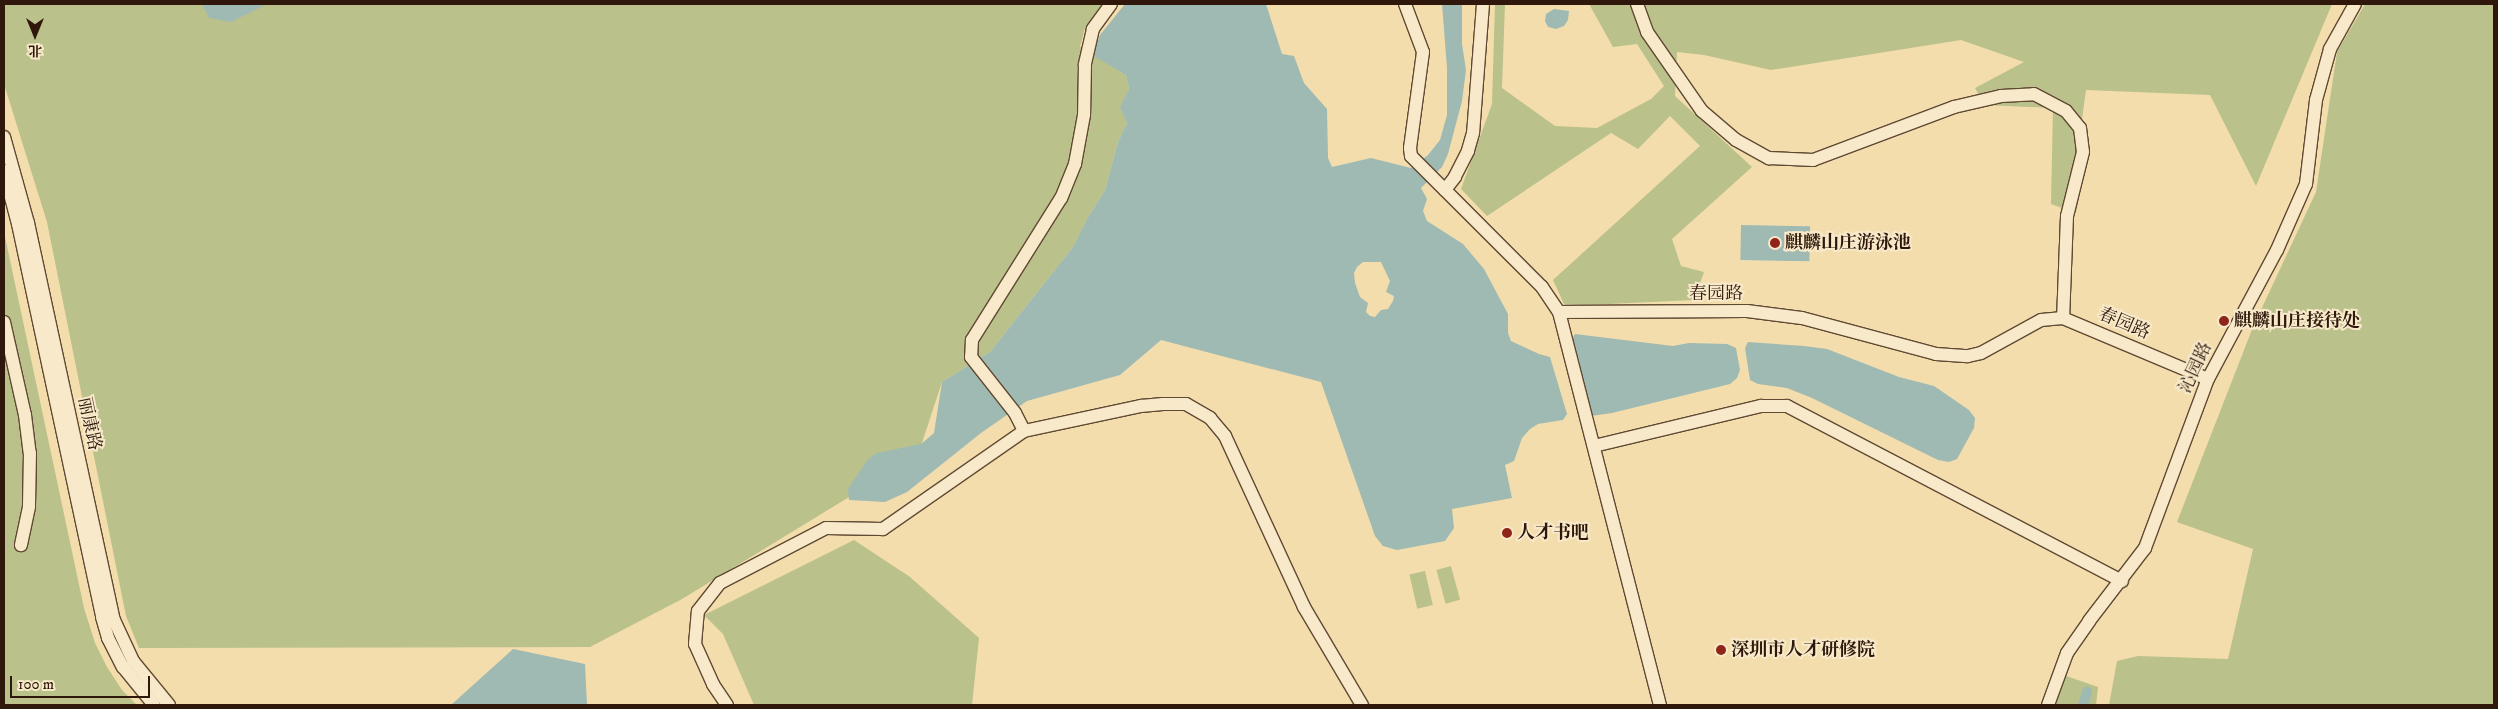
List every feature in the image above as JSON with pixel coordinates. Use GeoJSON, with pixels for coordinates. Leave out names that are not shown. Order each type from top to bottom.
{"type":"FeatureCollection","features":[{"type":"Feature","properties":{"kind":"street"},"geometry":{"type":"LineString","coordinates":[[1024,431],[1015,413],[971,357],[972,340],[1061,198],[1075,164],[1084,115],[1084,65],[1093,29],[1111,4]]}},
{"type":"Feature","properties":{"kind":"street"},"geometry":{"type":"LineString","coordinates":[[1405,4],[1423,52],[1410,148],[1411,156],[1542,287],[1559,312],[1660,705]]}},
{"type":"Feature","properties":{"kind":"street"},"geometry":{"type":"LineString","coordinates":[[1445,190],[1455,177],[1468,151],[1473,133],[1483,4]]}},
{"type":"Feature","properties":{"kind":"street"},"geometry":{"type":"LineString","coordinates":[[1637,4],[1647,32],[1702,111],[1736,140],[1770,158],[1813,160],[1954,107],[2001,96],[2034,94],[2066,111],[2080,128],[2083,152],[2067,216],[2063,318]]}},
{"type":"Feature","properties":{"kind":"street","name":"沁园路"},"geometry":{"type":"LineString","coordinates":[[2048,705],[2067,653],[2145,548],[2208,379],[2277,250],[2306,184],[2316,100],[2330,49],[2355,4]]}},
{"type":"Feature","properties":{"kind":"street","name":"丽康路"},"geometry":{"type":"LineString","coordinates":[[4,137],[28,223],[114,620],[133,662],[169,705]]}},
{"type":"Feature","properties":{"kind":"street","name":"丽康路"},"geometry":{"type":"LineString","coordinates":[[4,171],[20,234],[102,617],[108,638],[123,666],[154,705]]}},
{"type":"Feature","properties":{"kind":"street","name":"春园路"},"geometry":{"type":"LineString","coordinates":[[1559,312],[1747,311],[1802,318],[1936,354],[1968,356],[1981,353],[2041,320],[2063,318],[2075,321],[2208,379]]}},
{"type":"Feature","properties":{"kind":"street"},"geometry":{"type":"LineString","coordinates":[[4,322],[25,414],[30,453],[29,507],[21,545]]}},
{"type":"Feature","properties":{"kind":"street"},"geometry":{"type":"LineString","coordinates":[[727,705],[713,684],[695,644],[698,611],[720,583],[826,528],[883,529],[1024,431],[1141,406],[1163,404],[1186,404],[1210,418],[1225,436],[1304,607],[1362,705]]}},
{"type":"Feature","properties":{"kind":"street"},"geometry":{"type":"LineString","coordinates":[[1594,446],[1761,406],[1787,406],[2122,580]]}},
{"type":"Feature","properties":{"kind":"green space"},"geometry":{"type":"Polygon","coordinates":[[[4,4],[1104,4],[1085,28],[1080,47],[1126,75],[1129,89],[1121,107],[1127,123],[1118,142],[1105,190],[1073,247],[990,352],[942,382],[918,455],[682,599],[590,647],[139,648],[126,616],[47,222],[4,84],[4,4]]]}},
{"type":"Feature","properties":{"kind":"green space"},"geometry":{"type":"Polygon","coordinates":[[[1495,4],[1505,4],[1502,88],[1555,126],[1597,128],[1651,99],[1664,86],[1637,44],[1613,47],[1589,4],[2332,4],[2256,186],[2210,95],[2086,90],[2082,119],[2088,150],[2076,213],[2051,204],[2053,108],[1984,105],[1975,88],[2024,62],[1961,40],[1771,70],[1704,55],[1677,52],[1675,96],[1752,167],[1672,239],[1681,266],[1704,272],[1694,300],[1565,306],[1553,280],[1700,146],[1670,116],[1638,149],[1611,133],[1487,216],[1461,189],[1492,104],[1495,4]]]}},
{"type":"Feature","properties":{"kind":"green space"},"geometry":{"type":"Polygon","coordinates":[[[2365,4],[2494,4],[2494,705],[2109,705],[2117,661],[2138,656],[2228,659],[2253,549],[2177,522],[2253,327],[2316,192],[2337,52],[2365,4]]]}},
{"type":"Feature","properties":{"kind":"green space"},"geometry":{"type":"Polygon","coordinates":[[[4,232],[84,608],[95,643],[107,667],[122,690],[137,705],[4,705],[4,232]]]}},
{"type":"Feature","properties":{"kind":"green space"},"geometry":{"type":"Polygon","coordinates":[[[854,540],[910,577],[979,638],[972,705],[754,705],[723,634],[704,615],[854,540]]]}},
{"type":"Feature","properties":{"kind":"green space"},"geometry":{"type":"Polygon","coordinates":[[[1451,566],[1460,600],[1446,604],[1437,570],[1451,566]]]}},
{"type":"Feature","properties":{"kind":"green space"},"geometry":{"type":"Polygon","coordinates":[[[1425,571],[1433,605],[1417,609],[1409,575],[1425,571]]]}},
{"type":"Feature","properties":{"kind":"green space"},"geometry":{"type":"Polygon","coordinates":[[[2055,672],[2098,687],[2096,705],[2046,705],[2055,672]]]}},
{"type":"Feature","properties":{"kind":"water"},"geometry":{"type":"Polygon","coordinates":[[[202,4],[267,4],[231,22],[209,18],[202,4]]]}},
{"type":"Feature","properties":{"kind":"water"},"geometry":{"type":"Polygon","coordinates":[[[1125,4],[1266,4],[1282,54],[1294,56],[1304,83],[1327,109],[1328,158],[1332,167],[1371,158],[1411,168],[1428,155],[1440,140],[1447,115],[1447,68],[1442,4],[1462,4],[1462,44],[1466,70],[1462,101],[1448,154],[1442,167],[1421,188],[1427,199],[1423,211],[1427,221],[1463,244],[1484,269],[1508,314],[1508,333],[1511,341],[1550,357],[1567,414],[1563,420],[1538,424],[1530,429],[1522,438],[1514,461],[1505,465],[1512,498],[1452,509],[1454,528],[1445,541],[1397,550],[1383,546],[1375,536],[1321,382],[1161,340],[1120,375],[1027,401],[981,433],[907,492],[885,502],[849,500],[848,489],[868,459],[877,453],[921,444],[934,433],[942,382],[990,352],[1073,247],[1105,190],[1118,142],[1127,123],[1120,107],[1129,89],[1126,75],[1092,55],[1100,35],[1125,4]],[[1363,262],[1354,273],[1360,297],[1368,303],[1366,312],[1370,316],[1375,317],[1381,310],[1388,309],[1394,296],[1386,292],[1390,281],[1381,262],[1363,262]]]}},
{"type":"Feature","properties":{"kind":"water"},"geometry":{"type":"Polygon","coordinates":[[[1554,9],[1569,11],[1568,20],[1564,26],[1556,29],[1548,27],[1545,21],[1546,14],[1554,9]]]}},
{"type":"Feature","properties":{"kind":"water","name":"麒麟山庄游泳池"},"geometry":{"type":"Polygon","coordinates":[[[1741,225],[1810,226],[1809,261],[1740,260],[1741,225]]]}},
{"type":"Feature","properties":{"kind":"water"},"geometry":{"type":"Polygon","coordinates":[[[1575,334],[1673,346],[1689,343],[1727,344],[1736,348],[1740,370],[1737,378],[1730,384],[1612,413],[1591,416],[1568,347],[1575,334]]]}},
{"type":"Feature","properties":{"kind":"water"},"geometry":{"type":"Polygon","coordinates":[[[1748,342],[1827,349],[1899,377],[1934,386],[1969,410],[1975,418],[1974,428],[1957,459],[1949,462],[1938,460],[1812,398],[1787,388],[1758,384],[1750,380],[1745,348],[1748,342]]]}},
{"type":"Feature","properties":{"kind":"water"},"geometry":{"type":"Polygon","coordinates":[[[513,649],[585,664],[587,705],[451,705],[513,649]]]}},
{"type":"Feature","properties":{"kind":"waterway"},"geometry":{"type":"LineString","coordinates":[[2083,705],[2087,692]]}},
{"type":"Feature","properties":{"kind":"place","name":"麒麟山庄游泳池"},"geometry":{"type":"Point","coordinates":[1775,243]}},
{"type":"Feature","properties":{"kind":"place","name":"麒麟山庄接待处"},"geometry":{"type":"Point","coordinates":[2224,321]}},
{"type":"Feature","properties":{"kind":"place","name":"人才书吧"},"geometry":{"type":"Point","coordinates":[1507,533]}},
{"type":"Feature","properties":{"kind":"place","name":"深圳市人才研修院"},"geometry":{"type":"Point","coordinates":[1721,650]}}]}
